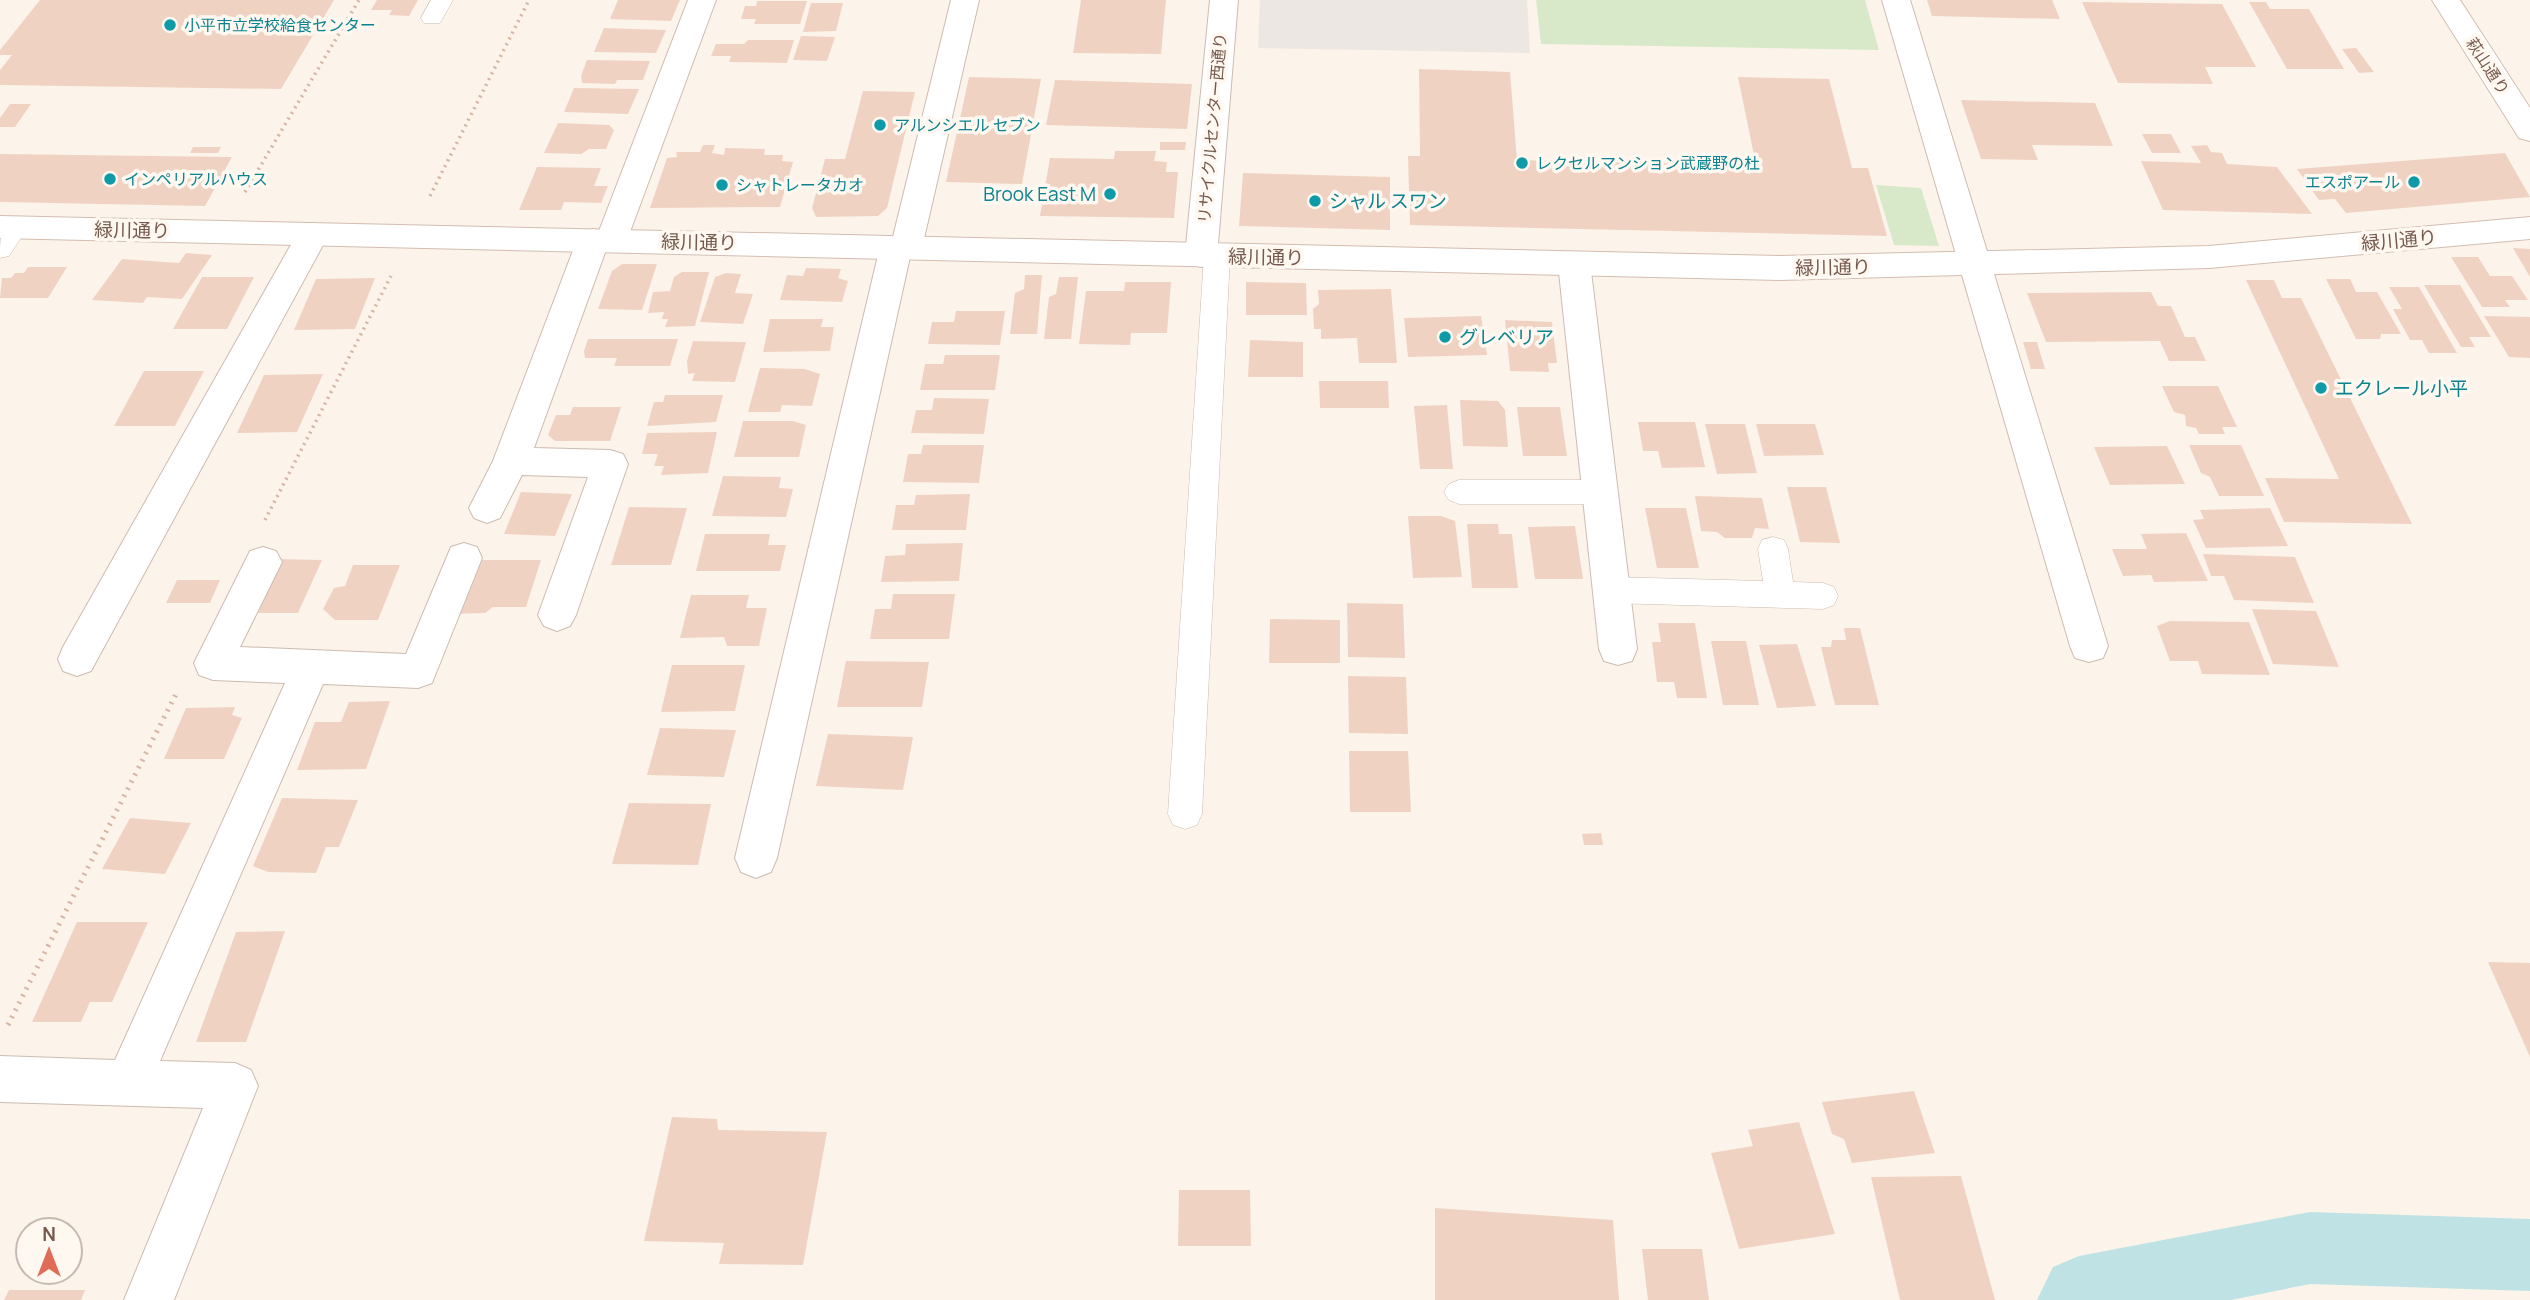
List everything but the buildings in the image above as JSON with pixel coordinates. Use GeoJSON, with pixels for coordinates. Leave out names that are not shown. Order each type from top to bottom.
{"type":"FeatureCollection","features":[{"type":"Feature","properties":{"kind":"street"},"geometry":{"type":"LineString","coordinates":[[487,508],[511,461],[585,266],[602,240],[702,0]]}},
{"type":"Feature","properties":{"kind":"street"},"geometry":{"type":"LineString","coordinates":[[756,858],[901,247],[965,0]]}},
{"type":"Feature","properties":{"kind":"street","name":"リサイクルセンター西通り"},"geometry":{"type":"LineString","coordinates":[[1209,256],[1224,0]]}},
{"type":"Feature","properties":{"kind":"street"},"geometry":{"type":"LineString","coordinates":[[1896,0],[2089,646]]}},
{"type":"Feature","properties":{"kind":"street","name":"萩山通り"},"geometry":{"type":"LineString","coordinates":[[2446,0],[2530,131]]}},
{"type":"Feature","properties":{"kind":"street","name":"緑川通り"},"geometry":{"type":"LineString","coordinates":[[5,234],[411,235],[1780,268],[2209,257],[2530,228]]}},
{"type":"Feature","properties":{"kind":"street"},"geometry":{"type":"LineString","coordinates":[[76,659],[313,234]]}},
{"type":"Feature","properties":{"kind":"street"},"geometry":{"type":"LineString","coordinates":[[1574,263],[1618,649]]}},
{"type":"Feature","properties":{"kind":"street"},"geometry":{"type":"LineString","coordinates":[[511,461],[610,464],[557,615]]}},
{"type":"Feature","properties":{"kind":"street"},"geometry":{"type":"LineString","coordinates":[[263,562],[212,663],[418,671],[464,558]]}},
{"type":"Feature","properties":{"kind":"street"},"geometry":{"type":"LineString","coordinates":[[128,1083],[311,667]]}},
{"type":"Feature","properties":{"kind":"street"},"geometry":{"type":"LineString","coordinates":[[0,1079],[235,1086],[149,1300]]}},
{"type":"Feature","properties":{"kind":"lane"},"geometry":{"type":"LineString","coordinates":[[1185,814],[1209,256]]}},
{"type":"Feature","properties":{"kind":"lane"},"geometry":{"type":"LineString","coordinates":[[1459,492],[1601,492]]}},
{"type":"Feature","properties":{"kind":"lane"},"geometry":{"type":"LineString","coordinates":[[1773,549],[1780,594]]}},
{"type":"Feature","properties":{"kind":"lane"},"geometry":{"type":"LineString","coordinates":[[1611,590],[1823,596]]}},
{"type":"Feature","properties":{"kind":"path"},"geometry":{"type":"LineString","coordinates":[[242,195],[359,0]]}},
{"type":"Feature","properties":{"kind":"path"},"geometry":{"type":"LineString","coordinates":[[411,235],[528,0]]}},
{"type":"Feature","properties":{"kind":"shaded area"},"geometry":{"type":"Polygon","coordinates":[[[1260,0],[1527,0],[1530,53],[1258,48],[1260,0]]]}},
{"type":"Feature","properties":{"kind":"green space"},"geometry":{"type":"Polygon","coordinates":[[[1536,0],[1865,0],[1879,50],[1541,44],[1536,0]]]}},
{"type":"Feature","properties":{"kind":"green space"},"geometry":{"type":"Polygon","coordinates":[[[1876,185],[1921,188],[1939,246],[1894,245],[1876,185]]]}},
{"type":"Feature","properties":{"kind":"waterway"},"geometry":{"type":"LineString","coordinates":[[2074,1300],[2079,1293],[2310,1248],[2530,1255]]}},
{"type":"Feature","properties":{"kind":"place","name":"小平市立学校給食センター"},"geometry":{"type":"Point","coordinates":[170,25]}},
{"type":"Feature","properties":{"kind":"place","name":"アルンシエル セブン"},"geometry":{"type":"Point","coordinates":[880,125]}},
{"type":"Feature","properties":{"kind":"place","name":"レクセルマンション武蔵野の杜"},"geometry":{"type":"Point","coordinates":[1522,163]}},
{"type":"Feature","properties":{"kind":"place","name":"インペリアルハウス"},"geometry":{"type":"Point","coordinates":[110,179]}},
{"type":"Feature","properties":{"kind":"place","name":"エスポアール"},"geometry":{"type":"Point","coordinates":[2414,182]}},
{"type":"Feature","properties":{"kind":"place","name":"シャトレータカオ"},"geometry":{"type":"Point","coordinates":[722,185]}},
{"type":"Feature","properties":{"kind":"place","name":"Brook East M"},"geometry":{"type":"Point","coordinates":[1110,194]}},
{"type":"Feature","properties":{"kind":"place","name":"シャル スワン"},"geometry":{"type":"Point","coordinates":[1315,201]}},
{"type":"Feature","properties":{"kind":"place","name":"グレベリア"},"geometry":{"type":"Point","coordinates":[1445,337]}},
{"type":"Feature","properties":{"kind":"place","name":"エクレール小平"},"geometry":{"type":"Point","coordinates":[2321,388]}}]}
